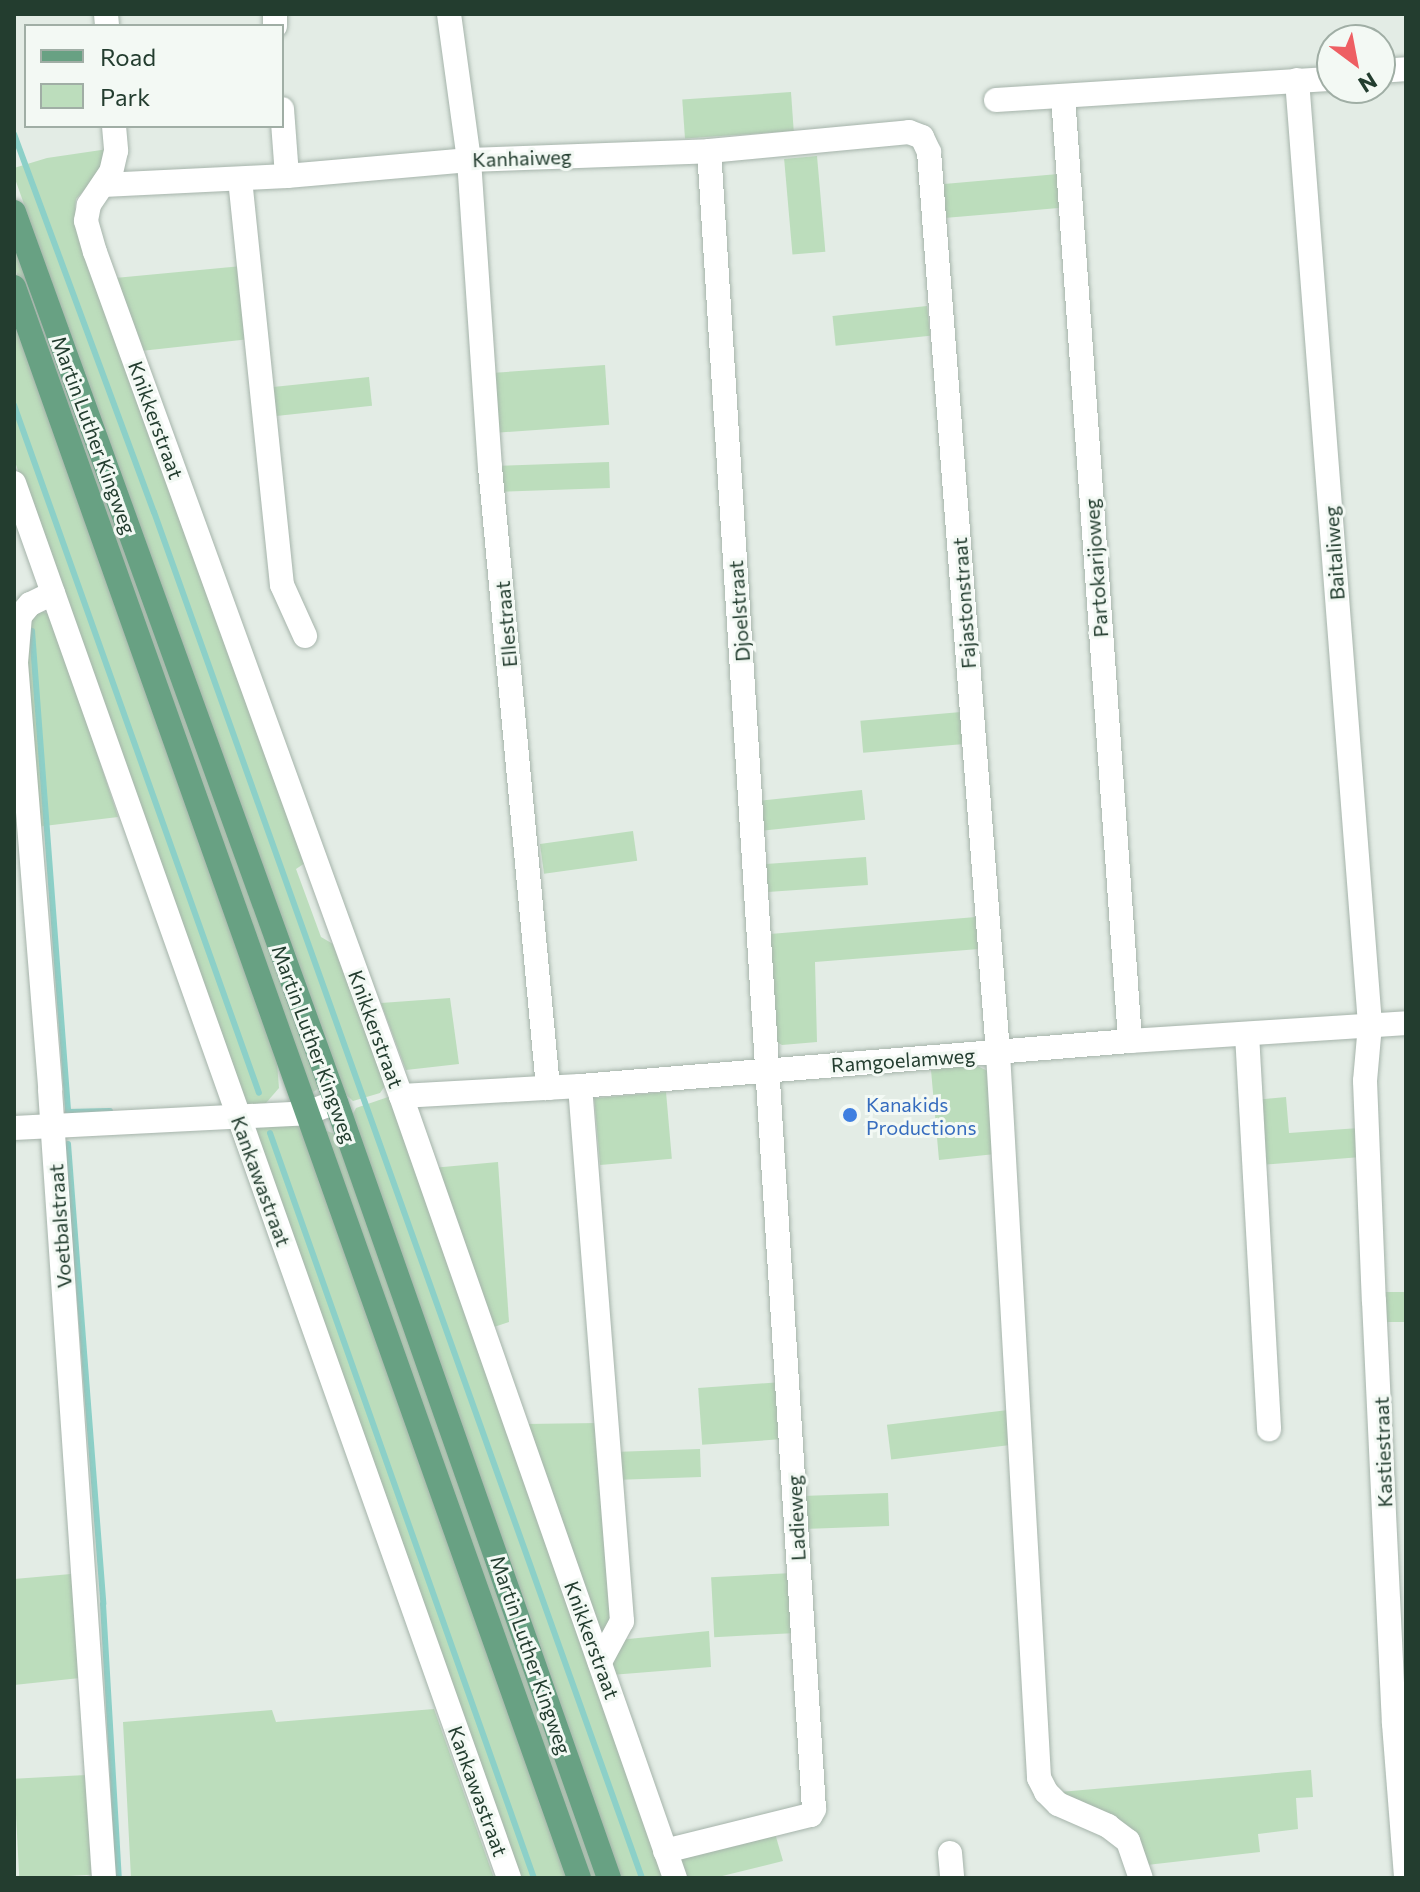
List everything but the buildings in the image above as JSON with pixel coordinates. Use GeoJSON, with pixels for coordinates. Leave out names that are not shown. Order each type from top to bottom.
{"type":"FeatureCollection","features":[{"type":"Feature","properties":{"kind":"main road","name":"Martin Luther Kingweg"},"geometry":{"type":"LineString","coordinates":[[14,212],[336,1102],[609,1878]]}},
{"type":"Feature","properties":{"kind":"main road","name":"Martin Luther Kingweg"},"geometry":{"type":"LineString","coordinates":[[14,287],[579,1878]]}},
{"type":"Feature","properties":{"kind":"street","name":"Ellestraat"},"geometry":{"type":"LineString","coordinates":[[449,14],[469,160],[490,467],[548,1088]]}},
{"type":"Feature","properties":{"kind":"street"},"geometry":{"type":"LineString","coordinates":[[996,100],[1316,79]]}},
{"type":"Feature","properties":{"kind":"street","name":"Baitaliweg"},"geometry":{"type":"LineString","coordinates":[[1297,80],[1370,1025]]}},
{"type":"Feature","properties":{"kind":"street","name":"Partokarijoweg"},"geometry":{"type":"LineString","coordinates":[[1063,96],[1130,1041]]}},
{"type":"Feature","properties":{"kind":"street","name":"Knikkerstraat"},"geometry":{"type":"LineString","coordinates":[[114,128],[116,151],[103,185],[89,205],[86,221],[95,252],[401,1096],[675,1878]]}},
{"type":"Feature","properties":{"kind":"street"},"geometry":{"type":"LineString","coordinates":[[283,128],[287,176]]}},
{"type":"Feature","properties":{"kind":"street","name":"Kanhaiweg"},"geometry":{"type":"LineString","coordinates":[[103,185],[287,176],[469,160],[709,151],[909,132],[922,137],[929,152]]}},
{"type":"Feature","properties":{"kind":"street","name":"Djoelstraat"},"geometry":{"type":"LineString","coordinates":[[709,151],[769,1070]]}},
{"type":"Feature","properties":{"kind":"street","name":"Fajastonstraat"},"geometry":{"type":"LineString","coordinates":[[929,152],[998,1053],[1039,1778],[1051,1798],[1128,1841],[1141,1878]]}},
{"type":"Feature","properties":{"kind":"street"},"geometry":{"type":"LineString","coordinates":[[240,179],[282,585],[305,636]]}},
{"type":"Feature","properties":{"kind":"street","name":"Kankawastraat"},"geometry":{"type":"LineString","coordinates":[[14,483],[509,1878]]}},
{"type":"Feature","properties":{"kind":"street","name":"Voetbalstraat"},"geometry":{"type":"LineString","coordinates":[[53,593],[30,604],[20,616],[15,663],[52,1125],[104,1878]]}},
{"type":"Feature","properties":{"kind":"street","name":"Ramgoelamweg"},"geometry":{"type":"LineString","coordinates":[[401,1096],[580,1086],[1130,1041],[1406,1023]]}},
{"type":"Feature","properties":{"kind":"street","name":"Kastiestraat"},"geometry":{"type":"LineString","coordinates":[[1370,1025],[1365,1081],[1374,1301],[1394,1724],[1406,1878]]}},
{"type":"Feature","properties":{"kind":"street"},"geometry":{"type":"LineString","coordinates":[[1247,1034],[1269,1429]]}},
{"type":"Feature","properties":{"kind":"street","name":"Ladieweg"},"geometry":{"type":"LineString","coordinates":[[665,1851],[814,1811],[769,1070]]}},
{"type":"Feature","properties":{"kind":"street"},"geometry":{"type":"LineString","coordinates":[[580,1086],[622,1621],[600,1662]]}},
{"type":"Feature","properties":{"kind":"street"},"geometry":{"type":"LineString","coordinates":[[14,1128],[307,1113],[336,1102]]}},
{"type":"Feature","properties":{"kind":"street"},"geometry":{"type":"LineString","coordinates":[[950,1853],[952,1878]]}},
{"type":"Feature","properties":{"kind":"green space"},"geometry":{"type":"Polygon","coordinates":[[[791,92],[794,131],[685,139],[682,100],[791,92]]]}},
{"type":"Feature","properties":{"kind":"green space"},"geometry":{"type":"Polygon","coordinates":[[[108,149],[99,174],[76,199],[75,208],[305,863],[296,869],[321,937],[333,944],[385,1086],[380,1093],[353,1101],[338,1087],[14,176],[14,168],[47,158],[108,149]]]}},
{"type":"Feature","properties":{"kind":"green space"},"geometry":{"type":"Polygon","coordinates":[[[817,156],[825,252],[792,255],[784,159],[817,156]]]}},
{"type":"Feature","properties":{"kind":"green space"},"geometry":{"type":"Polygon","coordinates":[[[1058,174],[1061,208],[938,219],[935,185],[1058,174]]]}},
{"type":"Feature","properties":{"kind":"green space"},"geometry":{"type":"Polygon","coordinates":[[[14,229],[320,1086],[315,1091],[312,1092],[14,266],[14,229]]]}},
{"type":"Feature","properties":{"kind":"green space"},"geometry":{"type":"Polygon","coordinates":[[[242,266],[250,339],[141,351],[115,278],[242,266]]]}},
{"type":"Feature","properties":{"kind":"green space"},"geometry":{"type":"Polygon","coordinates":[[[927,306],[930,336],[836,346],[833,316],[927,306]]]}},
{"type":"Feature","properties":{"kind":"green space"},"geometry":{"type":"Polygon","coordinates":[[[14,322],[277,1063],[279,1088],[266,1103],[248,1105],[238,1098],[14,459],[14,322]]]}},
{"type":"Feature","properties":{"kind":"green space"},"geometry":{"type":"Polygon","coordinates":[[[605,365],[609,425],[495,433],[491,373],[605,365]]]}},
{"type":"Feature","properties":{"kind":"green space"},"geometry":{"type":"Polygon","coordinates":[[[369,377],[372,406],[272,416],[269,388],[369,377]]]}},
{"type":"Feature","properties":{"kind":"green space"},"geometry":{"type":"Polygon","coordinates":[[[609,462],[610,488],[499,492],[498,466],[609,462]]]}},
{"type":"Feature","properties":{"kind":"green space"},"geometry":{"type":"Polygon","coordinates":[[[39,610],[51,615],[118,817],[36,827],[23,639],[28,617],[39,610]]]}},
{"type":"Feature","properties":{"kind":"green space"},"geometry":{"type":"Polygon","coordinates":[[[961,712],[964,744],[863,753],[860,721],[961,712]]]}},
{"type":"Feature","properties":{"kind":"green space"},"geometry":{"type":"Polygon","coordinates":[[[862,790],[865,820],[762,831],[759,801],[862,790]]]}},
{"type":"Feature","properties":{"kind":"green space"},"geometry":{"type":"Polygon","coordinates":[[[633,831],[637,861],[544,874],[540,844],[633,831]]]}},
{"type":"Feature","properties":{"kind":"green space"},"geometry":{"type":"Polygon","coordinates":[[[866,857],[868,885],[764,892],[762,864],[866,857]]]}},
{"type":"Feature","properties":{"kind":"green space"},"geometry":{"type":"Polygon","coordinates":[[[976,917],[979,949],[815,962],[817,1042],[782,1045],[775,1041],[770,934],[976,917]]]}},
{"type":"Feature","properties":{"kind":"green space"},"geometry":{"type":"Polygon","coordinates":[[[450,998],[459,1064],[406,1070],[381,1003],[450,998]]]}},
{"type":"Feature","properties":{"kind":"green space"},"geometry":{"type":"Polygon","coordinates":[[[975,1065],[990,1072],[995,1154],[939,1160],[931,1070],[975,1065]]]}},
{"type":"Feature","properties":{"kind":"green space"},"geometry":{"type":"Polygon","coordinates":[[[666,1092],[672,1159],[600,1165],[594,1098],[666,1092]]]}},
{"type":"Feature","properties":{"kind":"green space"},"geometry":{"type":"Polygon","coordinates":[[[391,1096],[664,1878],[618,1878],[352,1116],[356,1108],[391,1096]]]}},
{"type":"Feature","properties":{"kind":"green space"},"geometry":{"type":"Polygon","coordinates":[[[1286,1097],[1289,1133],[1359,1128],[1361,1157],[1261,1165],[1255,1100],[1286,1097]]]}},
{"type":"Feature","properties":{"kind":"green space"},"geometry":{"type":"Polygon","coordinates":[[[259,1123],[295,1124],[306,1133],[569,1878],[519,1878],[253,1130],[259,1123]]]}},
{"type":"Feature","properties":{"kind":"green space"},"geometry":{"type":"Polygon","coordinates":[[[327,1131],[335,1134],[601,1878],[586,1878],[324,1134],[327,1131]]]}},
{"type":"Feature","properties":{"kind":"green space"},"geometry":{"type":"Polygon","coordinates":[[[498,1162],[509,1322],[491,1328],[432,1168],[498,1162]]]}},
{"type":"Feature","properties":{"kind":"green space"},"geometry":{"type":"Polygon","coordinates":[[[1380,1292],[1406,1292],[1406,1322],[1380,1322],[1380,1292]]]}},
{"type":"Feature","properties":{"kind":"green space"},"geometry":{"type":"Polygon","coordinates":[[[783,1382],[787,1439],[702,1445],[698,1388],[783,1382]]]}},
{"type":"Feature","properties":{"kind":"green space"},"geometry":{"type":"Polygon","coordinates":[[[1008,1410],[1012,1445],[891,1460],[887,1425],[1008,1410]]]}},
{"type":"Feature","properties":{"kind":"green space"},"geometry":{"type":"Polygon","coordinates":[[[599,1423],[615,1620],[602,1638],[525,1424],[599,1423]]]}},
{"type":"Feature","properties":{"kind":"green space"},"geometry":{"type":"Polygon","coordinates":[[[700,1449],[701,1477],[614,1480],[613,1452],[700,1449]]]}},
{"type":"Feature","properties":{"kind":"green space"},"geometry":{"type":"Polygon","coordinates":[[[888,1493],[889,1526],[803,1529],[802,1496],[888,1493]]]}},
{"type":"Feature","properties":{"kind":"green space"},"geometry":{"type":"Polygon","coordinates":[[[793,1573],[796,1633],[714,1637],[711,1577],[793,1573]]]}},
{"type":"Feature","properties":{"kind":"green space"},"geometry":{"type":"Polygon","coordinates":[[[71,1574],[80,1678],[14,1685],[14,1579],[71,1574]]]}},
{"type":"Feature","properties":{"kind":"green space"},"geometry":{"type":"Polygon","coordinates":[[[709,1631],[711,1667],[611,1675],[607,1661],[618,1640],[709,1631]]]}},
{"type":"Feature","properties":{"kind":"green space"},"geometry":{"type":"Polygon","coordinates":[[[434,1709],[494,1878],[131,1878],[123,1722],[272,1710],[276,1722],[434,1709]]]}},
{"type":"Feature","properties":{"kind":"green space"},"geometry":{"type":"Polygon","coordinates":[[[1311,1770],[1313,1797],[1296,1798],[1298,1829],[1258,1834],[1260,1852],[1147,1865],[1060,1792],[1311,1770]]]}},
{"type":"Feature","properties":{"kind":"green space"},"geometry":{"type":"Polygon","coordinates":[[[86,1775],[91,1875],[19,1878],[14,1779],[86,1775]]]}},
{"type":"Feature","properties":{"kind":"green space"},"geometry":{"type":"Polygon","coordinates":[[[774,1830],[783,1861],[714,1878],[684,1878],[677,1855],[774,1830]]]}},
{"type":"Feature","properties":{"kind":"waterway"},"geometry":{"type":"LineString","coordinates":[[14,134],[154,512],[642,1878]]}},
{"type":"Feature","properties":{"kind":"waterway"},"geometry":{"type":"LineString","coordinates":[[14,405],[259,1093]]}},
{"type":"Feature","properties":{"kind":"waterway"},"geometry":{"type":"LineString","coordinates":[[32,631],[68,1112],[110,1111]]}},
{"type":"Feature","properties":{"kind":"waterway"},"geometry":{"type":"LineString","coordinates":[[270,1133],[534,1878]]}},
{"type":"Feature","properties":{"kind":"waterway"},"geometry":{"type":"LineString","coordinates":[[68,1144],[103,1604],[119,1878]]}},
{"type":"Feature","properties":{"kind":"place","name":"Kanakids Productions"},"geometry":{"type":"Point","coordinates":[850,1115]}}]}
